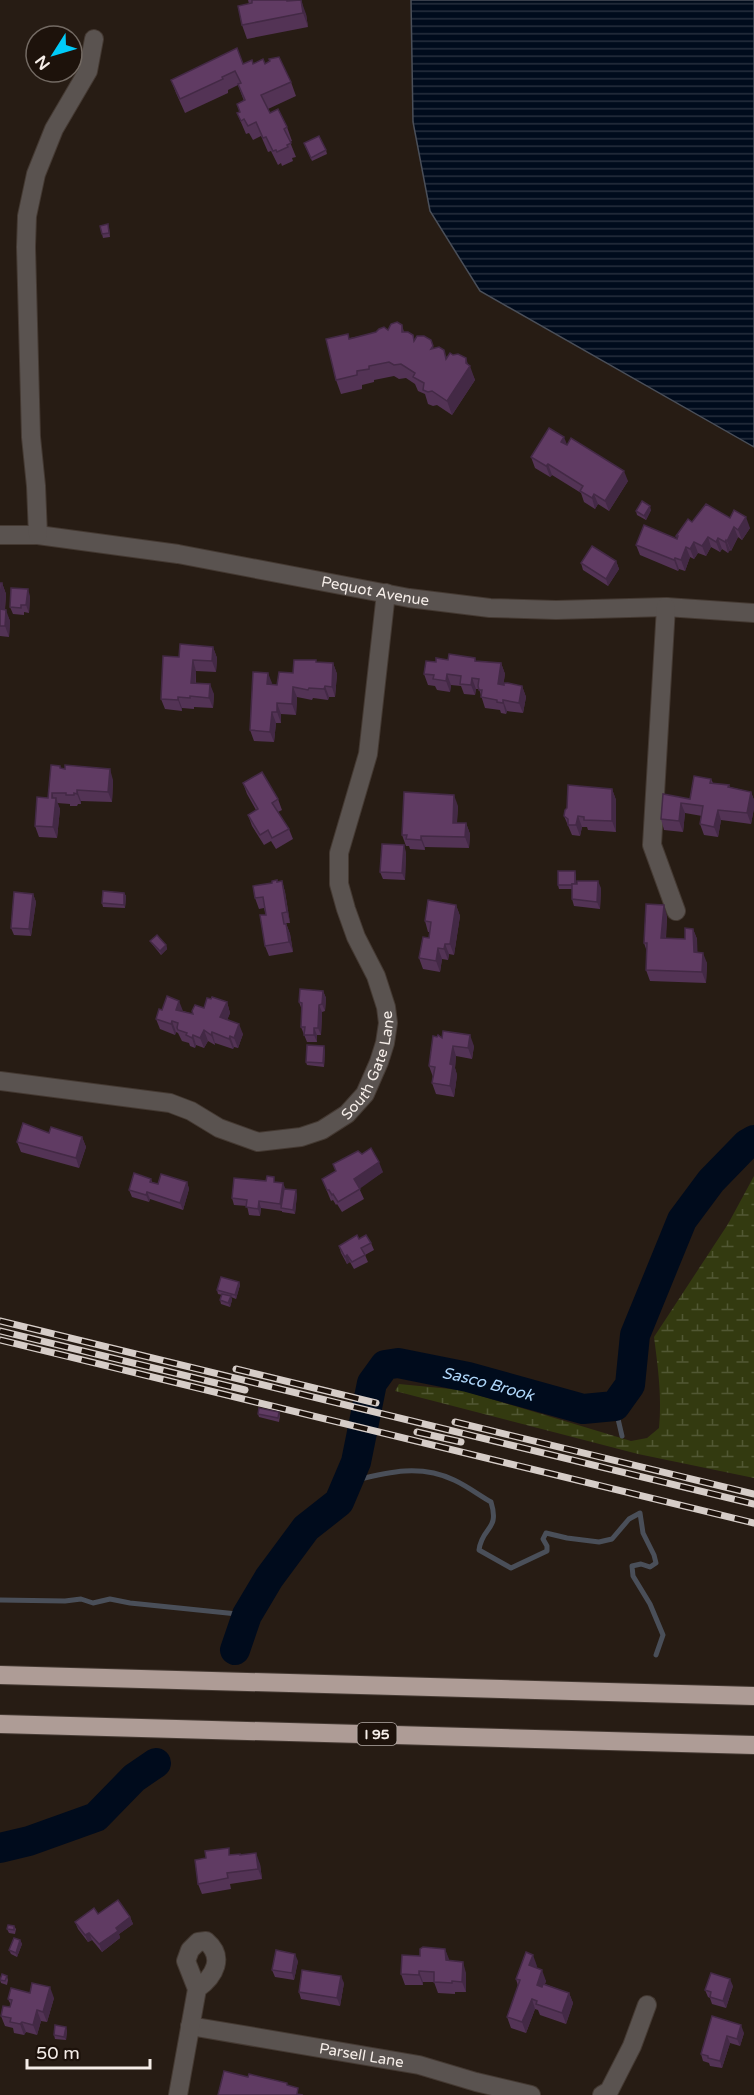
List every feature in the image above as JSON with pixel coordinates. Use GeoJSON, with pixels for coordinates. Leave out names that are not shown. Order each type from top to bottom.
{"type":"FeatureCollection","features":[{"type":"Feature","properties":{"kind":"highway"},"geometry":{"type":"LineString","coordinates":[[0,1675],[754,1696]]}},
{"type":"Feature","properties":{"kind":"highway","name":"I 95"},"geometry":{"type":"LineString","coordinates":[[0,1724],[754,1745]]}},
{"type":"Feature","properties":{"kind":"street"},"geometry":{"type":"LineString","coordinates":[[38,535],[31,437],[27,216],[36,174],[54,129],[88,71],[94,39]]}},
{"type":"Feature","properties":{"kind":"street","name":"Pequot Avenue"},"geometry":{"type":"LineString","coordinates":[[0,536],[38,535],[178,554],[409,598],[490,608],[556,610],[666,607],[754,613]]}},
{"type":"Feature","properties":{"kind":"street","name":"South Gate Lane"},"geometry":{"type":"LineString","coordinates":[[0,1081],[170,1103],[191,1111],[219,1128],[258,1142],[301,1137],[322,1130],[347,1114],[365,1094],[386,1043],[388,1023],[386,1007],[376,976],[356,937],[346,909],[339,884],[339,853],[368,754],[386,593]]}},
{"type":"Feature","properties":{"kind":"street"},"geometry":{"type":"LineString","coordinates":[[666,607],[652,845],[676,911]]}},
{"type":"Feature","properties":{"kind":"street"},"geometry":{"type":"LineString","coordinates":[[178,2095],[197,1989]]}},
{"type":"Feature","properties":{"kind":"street"},"geometry":{"type":"LineString","coordinates":[[603,2095],[609,2091],[627,2055],[647,2005]]}},
{"type":"Feature","properties":{"kind":"street","name":"Parsell Lane"},"geometry":{"type":"LineString","coordinates":[[190,2026],[418,2065],[531,2095]]}},
{"type":"Feature","properties":{"kind":"green space"},"geometry":{"type":"Polygon","coordinates":[[[754,1176],[754,1478],[638,1454],[395,1391],[399,1384],[461,1390],[631,1441],[647,1438],[659,1428],[660,1416],[654,1337],[728,1224],[754,1176]]]}},
{"type":"Feature","properties":{"kind":"water"},"geometry":{"type":"Polygon","coordinates":[[[411,0],[754,0],[754,447],[480,291],[430,211],[413,122],[411,0]]]}},
{"type":"Feature","properties":{"kind":"building"},"geometry":{"type":"Polygon","coordinates":[[[252,0],[301,0],[303,13],[242,25],[238,6],[252,3],[252,0]]]}},
{"type":"Feature","properties":{"kind":"building"},"geometry":{"type":"Polygon","coordinates":[[[237,48],[243,64],[252,60],[253,64],[263,59],[265,64],[270,61],[269,59],[279,57],[291,82],[261,95],[270,113],[278,109],[287,127],[284,129],[291,143],[277,152],[273,151],[266,137],[263,138],[256,122],[248,126],[244,119],[241,121],[237,113],[240,112],[237,104],[245,100],[235,71],[180,99],[171,80],[237,48]]]}},
{"type":"Feature","properties":{"kind":"building"},"geometry":{"type":"Polygon","coordinates":[[[319,136],[326,150],[311,158],[304,143],[319,136]]]}},
{"type":"Feature","properties":{"kind":"building"},"geometry":{"type":"Polygon","coordinates":[[[108,224],[109,233],[102,234],[100,226],[108,224]]]}},
{"type":"Feature","properties":{"kind":"building"},"geometry":{"type":"Polygon","coordinates":[[[397,322],[402,325],[402,332],[413,335],[414,341],[417,336],[424,336],[431,340],[433,346],[431,349],[439,347],[444,350],[446,359],[450,353],[466,358],[466,363],[470,366],[447,401],[432,391],[423,390],[424,383],[413,377],[415,373],[401,364],[394,365],[389,362],[369,366],[369,369],[357,371],[357,375],[336,380],[326,339],[348,334],[349,339],[376,332],[384,327],[388,330],[391,324],[397,322]]]}},
{"type":"Feature","properties":{"kind":"building"},"geometry":{"type":"Polygon","coordinates":[[[549,428],[564,437],[561,442],[567,445],[571,438],[624,471],[605,501],[594,494],[592,498],[580,491],[583,486],[548,464],[546,466],[531,457],[549,428]]]}},
{"type":"Feature","properties":{"kind":"building"},"geometry":{"type":"Polygon","coordinates":[[[642,501],[650,506],[644,516],[636,511],[642,501]]]}},
{"type":"Feature","properties":{"kind":"building"},"geometry":{"type":"Polygon","coordinates":[[[706,504],[730,518],[734,510],[746,517],[738,530],[734,527],[727,541],[718,538],[716,542],[708,537],[702,546],[694,542],[690,549],[686,547],[681,560],[675,558],[674,560],[636,545],[644,525],[677,539],[678,536],[676,536],[688,519],[692,522],[706,504]]]}},
{"type":"Feature","properties":{"kind":"building"},"geometry":{"type":"Polygon","coordinates":[[[592,546],[616,561],[606,579],[581,563],[592,546]]]}},
{"type":"Feature","properties":{"kind":"building"},"geometry":{"type":"Polygon","coordinates":[[[0,583],[2,583],[0,609],[0,583]]]}},
{"type":"Feature","properties":{"kind":"building"},"geometry":{"type":"Polygon","coordinates":[[[11,588],[28,589],[26,605],[21,605],[21,608],[10,607],[11,588]]]}},
{"type":"Feature","properties":{"kind":"building"},"geometry":{"type":"Polygon","coordinates":[[[0,609],[6,610],[5,626],[0,626],[0,609]]]}},
{"type":"Feature","properties":{"kind":"building"},"geometry":{"type":"Polygon","coordinates":[[[180,644],[213,647],[212,661],[193,660],[191,683],[210,684],[209,698],[190,696],[190,698],[178,697],[178,700],[161,699],[163,656],[179,657],[180,644]]]}},
{"type":"Feature","properties":{"kind":"building"},"geometry":{"type":"Polygon","coordinates":[[[449,654],[475,658],[475,661],[501,663],[498,684],[508,683],[522,686],[519,703],[503,700],[503,703],[481,697],[479,679],[472,678],[471,685],[460,684],[461,676],[447,674],[446,681],[433,679],[434,675],[424,674],[426,661],[436,662],[436,658],[448,660],[449,654]]]}},
{"type":"Feature","properties":{"kind":"building"},"geometry":{"type":"Polygon","coordinates":[[[294,660],[333,663],[332,687],[309,688],[308,690],[293,687],[292,704],[277,703],[277,712],[272,712],[270,732],[250,730],[253,672],[268,673],[267,684],[277,685],[279,672],[293,673],[294,660]]]}},
{"type":"Feature","properties":{"kind":"building"},"geometry":{"type":"Polygon","coordinates":[[[51,765],[65,769],[65,765],[110,769],[108,792],[77,790],[77,794],[74,793],[74,795],[52,793],[52,798],[56,798],[53,827],[35,826],[37,797],[48,798],[51,765]]]}},
{"type":"Feature","properties":{"kind":"building"},"geometry":{"type":"Polygon","coordinates":[[[262,772],[278,799],[272,803],[289,829],[272,838],[268,830],[260,835],[248,815],[258,809],[243,783],[262,772]]]}},
{"type":"Feature","properties":{"kind":"building"},"geometry":{"type":"Polygon","coordinates":[[[694,776],[711,779],[710,783],[729,785],[728,787],[751,792],[747,813],[718,810],[714,827],[700,824],[703,806],[681,803],[679,821],[661,819],[663,794],[690,799],[694,776]]]}},
{"type":"Feature","properties":{"kind":"building"},"geometry":{"type":"Polygon","coordinates":[[[568,785],[612,789],[612,821],[584,820],[584,817],[578,816],[576,825],[568,825],[568,819],[564,816],[567,808],[568,785]]]}},
{"type":"Feature","properties":{"kind":"building"},"geometry":{"type":"Polygon","coordinates":[[[404,792],[454,795],[453,823],[466,823],[465,837],[421,836],[421,840],[406,839],[407,835],[402,835],[404,792]]]}},
{"type":"Feature","properties":{"kind":"building"},"geometry":{"type":"Polygon","coordinates":[[[382,844],[404,845],[402,873],[380,872],[382,844]]]}},
{"type":"Feature","properties":{"kind":"building"},"geometry":{"type":"Polygon","coordinates":[[[558,871],[575,871],[575,884],[558,885],[558,871]]]}},
{"type":"Feature","properties":{"kind":"building"},"geometry":{"type":"Polygon","coordinates":[[[277,880],[277,882],[282,881],[287,912],[282,913],[289,942],[265,946],[260,915],[266,915],[263,897],[255,898],[253,886],[277,880]]]}},
{"type":"Feature","properties":{"kind":"building"},"geometry":{"type":"Polygon","coordinates":[[[577,881],[598,881],[597,902],[572,899],[572,884],[577,884],[577,881]]]}},
{"type":"Feature","properties":{"kind":"building"},"geometry":{"type":"Polygon","coordinates":[[[103,891],[124,893],[124,905],[102,903],[103,891]]]}},
{"type":"Feature","properties":{"kind":"building"},"geometry":{"type":"Polygon","coordinates":[[[14,892],[33,894],[29,929],[11,928],[14,892]]]}},
{"type":"Feature","properties":{"kind":"building"},"geometry":{"type":"Polygon","coordinates":[[[428,900],[456,905],[450,944],[445,944],[444,949],[438,948],[436,961],[419,958],[423,937],[429,938],[431,922],[425,921],[428,900]]]}},
{"type":"Feature","properties":{"kind":"building"},"geometry":{"type":"Polygon","coordinates":[[[646,904],[664,905],[661,938],[685,939],[685,928],[693,929],[694,952],[703,953],[702,972],[646,970],[647,943],[644,943],[646,904]]]}},
{"type":"Feature","properties":{"kind":"building"},"geometry":{"type":"Polygon","coordinates":[[[157,935],[166,945],[160,951],[150,941],[157,935]]]}},
{"type":"Feature","properties":{"kind":"building"},"geometry":{"type":"Polygon","coordinates":[[[300,989],[323,991],[322,1004],[319,1005],[318,1028],[314,1028],[314,1035],[304,1035],[305,1027],[301,1027],[300,989]]]}},
{"type":"Feature","properties":{"kind":"building"},"geometry":{"type":"Polygon","coordinates":[[[167,996],[179,1001],[176,1010],[193,1014],[195,1005],[204,1008],[207,998],[212,997],[227,1002],[220,1017],[239,1024],[234,1038],[230,1036],[229,1039],[212,1032],[211,1035],[204,1030],[200,1038],[193,1035],[192,1038],[186,1035],[187,1033],[178,1030],[178,1023],[172,1021],[171,1024],[156,1019],[167,996]]]}},
{"type":"Feature","properties":{"kind":"building"},"geometry":{"type":"Polygon","coordinates":[[[443,1031],[470,1035],[468,1048],[453,1046],[450,1086],[432,1083],[435,1067],[429,1066],[433,1036],[438,1035],[442,1038],[443,1031]]]}},
{"type":"Feature","properties":{"kind":"building"},"geometry":{"type":"Polygon","coordinates":[[[307,1045],[324,1046],[323,1063],[306,1062],[307,1045]]]}},
{"type":"Feature","properties":{"kind":"building"},"geometry":{"type":"Polygon","coordinates":[[[23,1123],[49,1133],[51,1127],[82,1137],[76,1158],[17,1142],[23,1123]]]}},
{"type":"Feature","properties":{"kind":"building"},"geometry":{"type":"Polygon","coordinates":[[[371,1148],[379,1162],[354,1179],[360,1189],[338,1202],[327,1190],[322,1179],[336,1171],[333,1164],[358,1151],[362,1154],[371,1148]]]}},
{"type":"Feature","properties":{"kind":"building"},"geometry":{"type":"Polygon","coordinates":[[[134,1173],[158,1184],[161,1174],[187,1182],[180,1203],[147,1192],[146,1195],[129,1190],[134,1173]]]}},
{"type":"Feature","properties":{"kind":"building"},"geometry":{"type":"Polygon","coordinates":[[[267,1176],[274,1177],[274,1182],[283,1183],[280,1204],[259,1201],[258,1209],[246,1207],[247,1200],[232,1198],[234,1178],[266,1181],[267,1176]]]}},
{"type":"Feature","properties":{"kind":"building"},"geometry":{"type":"Polygon","coordinates":[[[284,1189],[296,1190],[293,1210],[281,1208],[284,1189]]]}},
{"type":"Feature","properties":{"kind":"building"},"geometry":{"type":"Polygon","coordinates":[[[357,1235],[359,1239],[366,1235],[371,1243],[361,1248],[365,1255],[352,1262],[347,1255],[345,1257],[339,1246],[357,1235]]]}},
{"type":"Feature","properties":{"kind":"building"},"geometry":{"type":"Polygon","coordinates":[[[221,1277],[239,1282],[235,1295],[217,1290],[221,1277]]]}},
{"type":"Feature","properties":{"kind":"building"},"geometry":{"type":"Polygon","coordinates":[[[222,1294],[231,1296],[228,1303],[220,1300],[222,1294]]]}},
{"type":"Feature","properties":{"kind":"building"},"geometry":{"type":"Polygon","coordinates":[[[259,1408],[279,1412],[278,1418],[258,1414],[259,1408]]]}},
{"type":"Feature","properties":{"kind":"building"},"geometry":{"type":"Polygon","coordinates":[[[229,1848],[229,1855],[256,1853],[258,1869],[227,1873],[228,1878],[198,1884],[195,1860],[206,1858],[205,1851],[229,1848]]]}},
{"type":"Feature","properties":{"kind":"building"},"geometry":{"type":"Polygon","coordinates":[[[118,1900],[130,1917],[116,1928],[118,1931],[99,1944],[89,1933],[85,1935],[75,1922],[94,1908],[98,1914],[118,1900]]]}},
{"type":"Feature","properties":{"kind":"building"},"geometry":{"type":"Polygon","coordinates":[[[8,1925],[14,1926],[14,1930],[7,1929],[8,1925]]]}},
{"type":"Feature","properties":{"kind":"building"},"geometry":{"type":"Polygon","coordinates":[[[14,1938],[20,1940],[16,1953],[9,1950],[14,1938]]]}},
{"type":"Feature","properties":{"kind":"building"},"geometry":{"type":"Polygon","coordinates":[[[423,1947],[445,1949],[446,1960],[463,1962],[462,1982],[434,1982],[434,1972],[419,1971],[419,1975],[401,1974],[402,1955],[420,1956],[420,1949],[423,1947]]]}},
{"type":"Feature","properties":{"kind":"building"},"geometry":{"type":"Polygon","coordinates":[[[276,1950],[295,1954],[292,1973],[272,1970],[276,1950]]]}},
{"type":"Feature","properties":{"kind":"building"},"geometry":{"type":"Polygon","coordinates":[[[526,1952],[533,1955],[529,1965],[542,1970],[537,1985],[542,1987],[543,1984],[569,1993],[562,2013],[536,2004],[537,2001],[532,1999],[522,2022],[507,2017],[520,1980],[516,1979],[526,1952]]]}},
{"type":"Feature","properties":{"kind":"building"},"geometry":{"type":"Polygon","coordinates":[[[302,1970],[341,1976],[337,1998],[299,1992],[302,1970]]]}},
{"type":"Feature","properties":{"kind":"building"},"geometry":{"type":"Polygon","coordinates":[[[711,1973],[730,1979],[723,2001],[710,1997],[711,1992],[705,1990],[711,1973]]]}},
{"type":"Feature","properties":{"kind":"building"},"geometry":{"type":"Polygon","coordinates":[[[2,1974],[7,1976],[5,1981],[0,1980],[2,1974]]]}},
{"type":"Feature","properties":{"kind":"building"},"geometry":{"type":"Polygon","coordinates":[[[32,1983],[50,1987],[43,2012],[37,2010],[33,2025],[10,2022],[11,2018],[1,2016],[3,2006],[10,2007],[12,2000],[8,1999],[11,1988],[30,1993],[32,1983]]]}},
{"type":"Feature","properties":{"kind":"building"},"geometry":{"type":"Polygon","coordinates":[[[712,2016],[741,2025],[737,2039],[727,2036],[720,2061],[701,2054],[712,2016]]]}},
{"type":"Feature","properties":{"kind":"building"},"geometry":{"type":"Polygon","coordinates":[[[55,2025],[66,2027],[64,2037],[54,2035],[55,2025]]]}},
{"type":"Feature","properties":{"kind":"building"},"geometry":{"type":"Polygon","coordinates":[[[224,2071],[287,2083],[287,2085],[298,2088],[297,2094],[303,2095],[218,2095],[224,2071]]]}},
{"type":"Feature","properties":{"kind":"waterway","name":"Sasco Brook"},"geometry":{"type":"LineString","coordinates":[[235,1650],[247,1615],[269,1578],[306,1528],[339,1502],[356,1462],[372,1383],[385,1365],[398,1363],[468,1377],[583,1409],[615,1406],[630,1385],[635,1335],[682,1220],[711,1181],[747,1144],[754,1140]]}},
{"type":"Feature","properties":{"kind":"waterway"},"geometry":{"type":"LineString","coordinates":[[615,1406],[622,1436]]}},
{"type":"Feature","properties":{"kind":"waterway"},"geometry":{"type":"LineString","coordinates":[[348,1482],[401,1471],[427,1472],[459,1482],[491,1502],[492,1524],[483,1536],[479,1550],[511,1568],[547,1551],[543,1539],[546,1533],[599,1542],[612,1539],[629,1519],[640,1513],[643,1533],[656,1563],[650,1567],[641,1564],[632,1566],[633,1576],[650,1604],[663,1635],[656,1655]]}},
{"type":"Feature","properties":{"kind":"waterway"},"geometry":{"type":"LineString","coordinates":[[0,1600],[65,1601],[81,1599],[93,1603],[110,1599],[247,1615]]}},
{"type":"Feature","properties":{"kind":"waterway","name":"Sasco Brook"},"geometry":{"type":"LineString","coordinates":[[0,1848],[29,1841],[96,1817],[134,1778],[156,1763]]}},
{"type":"Feature","properties":{"kind":"railway"},"geometry":{"type":"LineString","coordinates":[[0,1321],[754,1504]]}},
{"type":"Feature","properties":{"kind":"railway"},"geometry":{"type":"LineString","coordinates":[[0,1331],[245,1390]]}},
{"type":"Feature","properties":{"kind":"railway"},"geometry":{"type":"LineString","coordinates":[[0,1340],[754,1523]]}},
{"type":"Feature","properties":{"kind":"railway"},"geometry":{"type":"LineString","coordinates":[[236,1369],[376,1403]]}},
{"type":"Feature","properties":{"kind":"railway"},"geometry":{"type":"LineString","coordinates":[[455,1422],[754,1494]]}},
{"type":"Feature","properties":{"kind":"railway"},"geometry":{"type":"LineString","coordinates":[[417,1432],[461,1442]]}}]}
